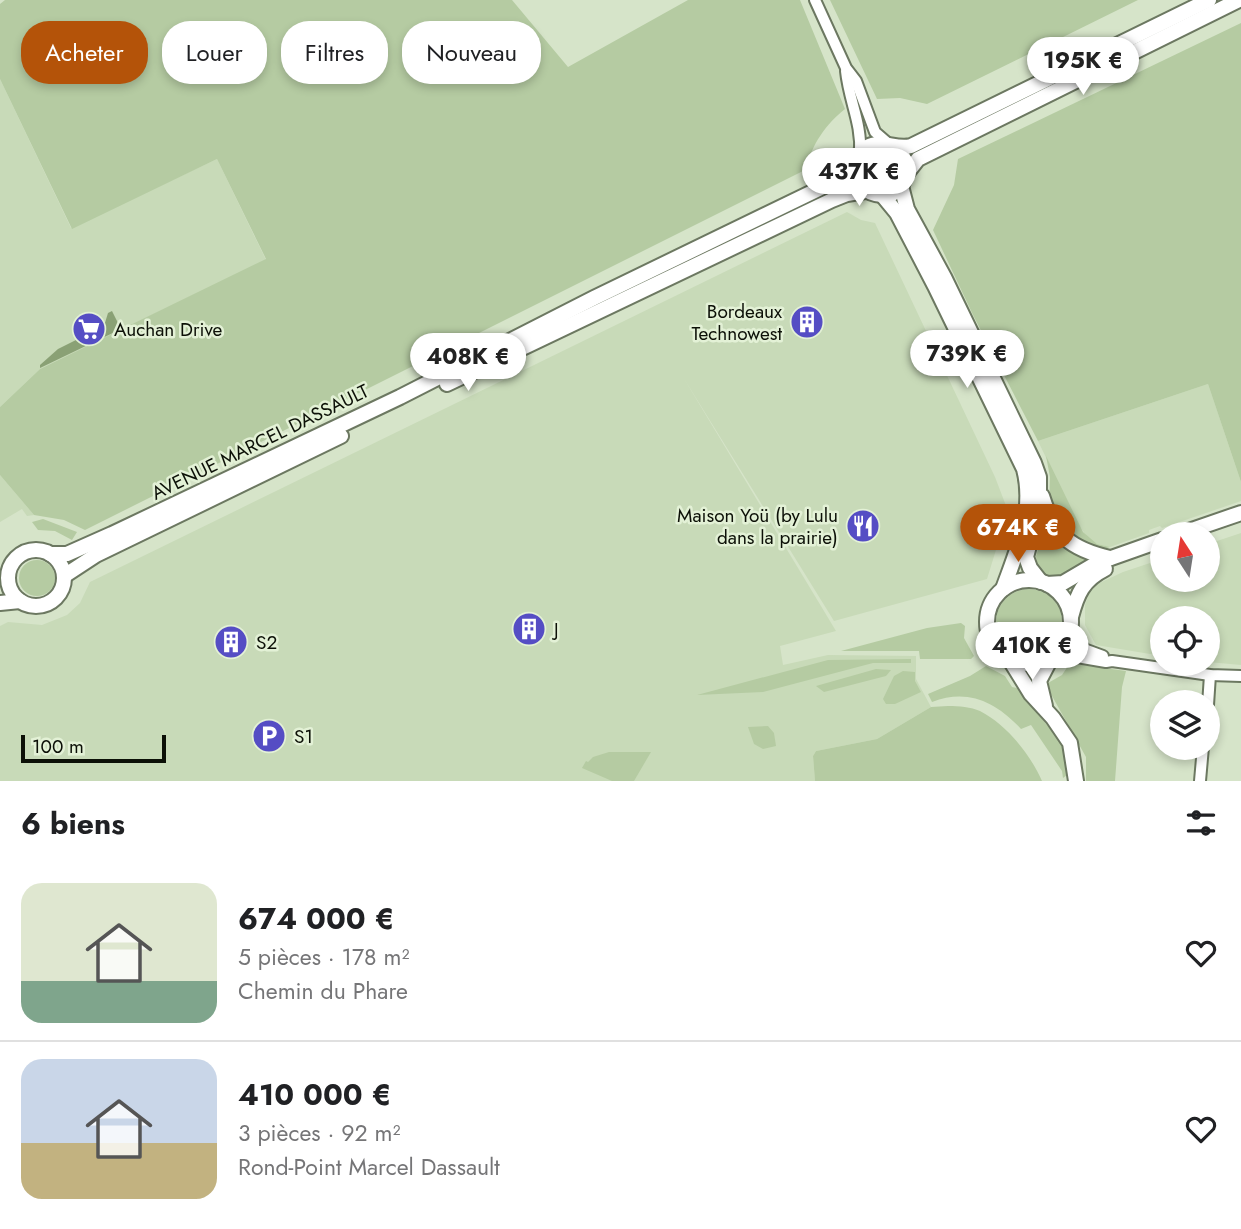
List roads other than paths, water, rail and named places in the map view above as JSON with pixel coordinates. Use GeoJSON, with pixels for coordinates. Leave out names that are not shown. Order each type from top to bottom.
{"type":"FeatureCollection","features":[{"type":"Feature","properties":{"kind":"main road"},"geometry":{"type":"LineString","coordinates":[[1209,0],[911,146],[876,144],[858,158],[857,181],[865,191],[883,196],[892,194],[918,159],[1239,0]]}},
{"type":"Feature","properties":{"kind":"main road"},"geometry":{"type":"LineString","coordinates":[[894,147],[906,161],[904,179],[907,209],[944,276],[1031,456],[1050,518],[1063,537],[1074,546],[1110,558]]}},
{"type":"Feature","properties":{"kind":"main road","name":"AVENUE MARCEL DASSAULT"},"geometry":{"type":"LineString","coordinates":[[50,554],[67,554],[112,534],[400,397],[834,182],[848,172],[858,158]]}},
{"type":"Feature","properties":{"kind":"main road","name":"AVENUE MARCEL DASSAULT"},"geometry":{"type":"LineString","coordinates":[[64,576],[96,555],[538,340],[600,313],[844,194],[865,191]]}},
{"type":"Feature","properties":{"kind":"main road"},"geometry":{"type":"LineString","coordinates":[[883,196],[897,213],[935,286],[1024,469],[1028,483],[1028,508],[1003,589],[990,606],[987,622],[993,644],[1010,660],[1031,694],[1070,743],[1076,781]]}},
{"type":"Feature","properties":{"kind":"main road"},"geometry":{"type":"LineString","coordinates":[[1041,491],[1026,558],[1030,568],[1044,583],[1059,593],[1067,604],[1071,622]]}},
{"type":"Feature","properties":{"kind":"main road"},"geometry":{"type":"LineString","coordinates":[[1215,522],[1241,513]]}},
{"type":"Feature","properties":{"kind":"main road"},"geometry":{"type":"LineString","coordinates":[[1220,529],[1241,522]]}},
{"type":"Feature","properties":{"kind":"main road"},"geometry":{"type":"LineString","coordinates":[[1003,589],[1021,581],[1063,583],[1086,568],[1150,544]]}},
{"type":"Feature","properties":{"kind":"main road"},"geometry":{"type":"LineString","coordinates":[[0,603],[20,601],[37,606],[51,602],[61,591],[64,576],[62,567],[50,554],[36,551],[14,561],[4,582],[20,601]]}},
{"type":"Feature","properties":{"kind":"main road"},"geometry":{"type":"LineString","coordinates":[[1046,710],[1039,681],[1052,657],[1065,643],[1081,586],[1090,577],[1113,565],[1150,552]]}},
{"type":"Feature","properties":{"kind":"main road"},"geometry":{"type":"LineString","coordinates":[[1010,660],[1031,664],[1052,657]]}},
{"type":"Feature","properties":{"kind":"street"},"geometry":{"type":"LineString","coordinates":[[815,0],[846,68],[856,81],[875,132],[894,147]]}},
{"type":"Feature","properties":{"kind":"street"},"geometry":{"type":"LineString","coordinates":[[846,68],[861,133],[858,158]]}},
{"type":"Feature","properties":{"kind":"street"},"geometry":{"type":"LineString","coordinates":[[1071,622],[1084,649],[1112,661],[1150,666]]}},
{"type":"Feature","properties":{"kind":"street"},"geometry":{"type":"LineString","coordinates":[[1052,657],[1071,656],[1112,661]]}},
{"type":"Feature","properties":{"kind":"street"},"geometry":{"type":"LineString","coordinates":[[1220,675],[1241,676]]}},
{"type":"Feature","properties":{"kind":"street"},"geometry":{"type":"LineString","coordinates":[[1200,781],[1202,760]]}},
{"type":"Feature","properties":{"kind":"place","name":"Bordeaux Technowest"},"geometry":{"type":"Point","coordinates":[807,322]}},
{"type":"Feature","properties":{"kind":"place","name":"Auchan Drive"},"geometry":{"type":"Point","coordinates":[89,329]}},
{"type":"Feature","properties":{"kind":"place","name":"Maison Yoü (by Lulu dans la prairie)"},"geometry":{"type":"Point","coordinates":[863,526]}},
{"type":"Feature","properties":{"kind":"place","name":"J"},"geometry":{"type":"Point","coordinates":[529,629]}},
{"type":"Feature","properties":{"kind":"place","name":"S2"},"geometry":{"type":"Point","coordinates":[231,642]}},
{"type":"Feature","properties":{"kind":"place","name":"S1"},"geometry":{"type":"Point","coordinates":[269,736]}}]}
